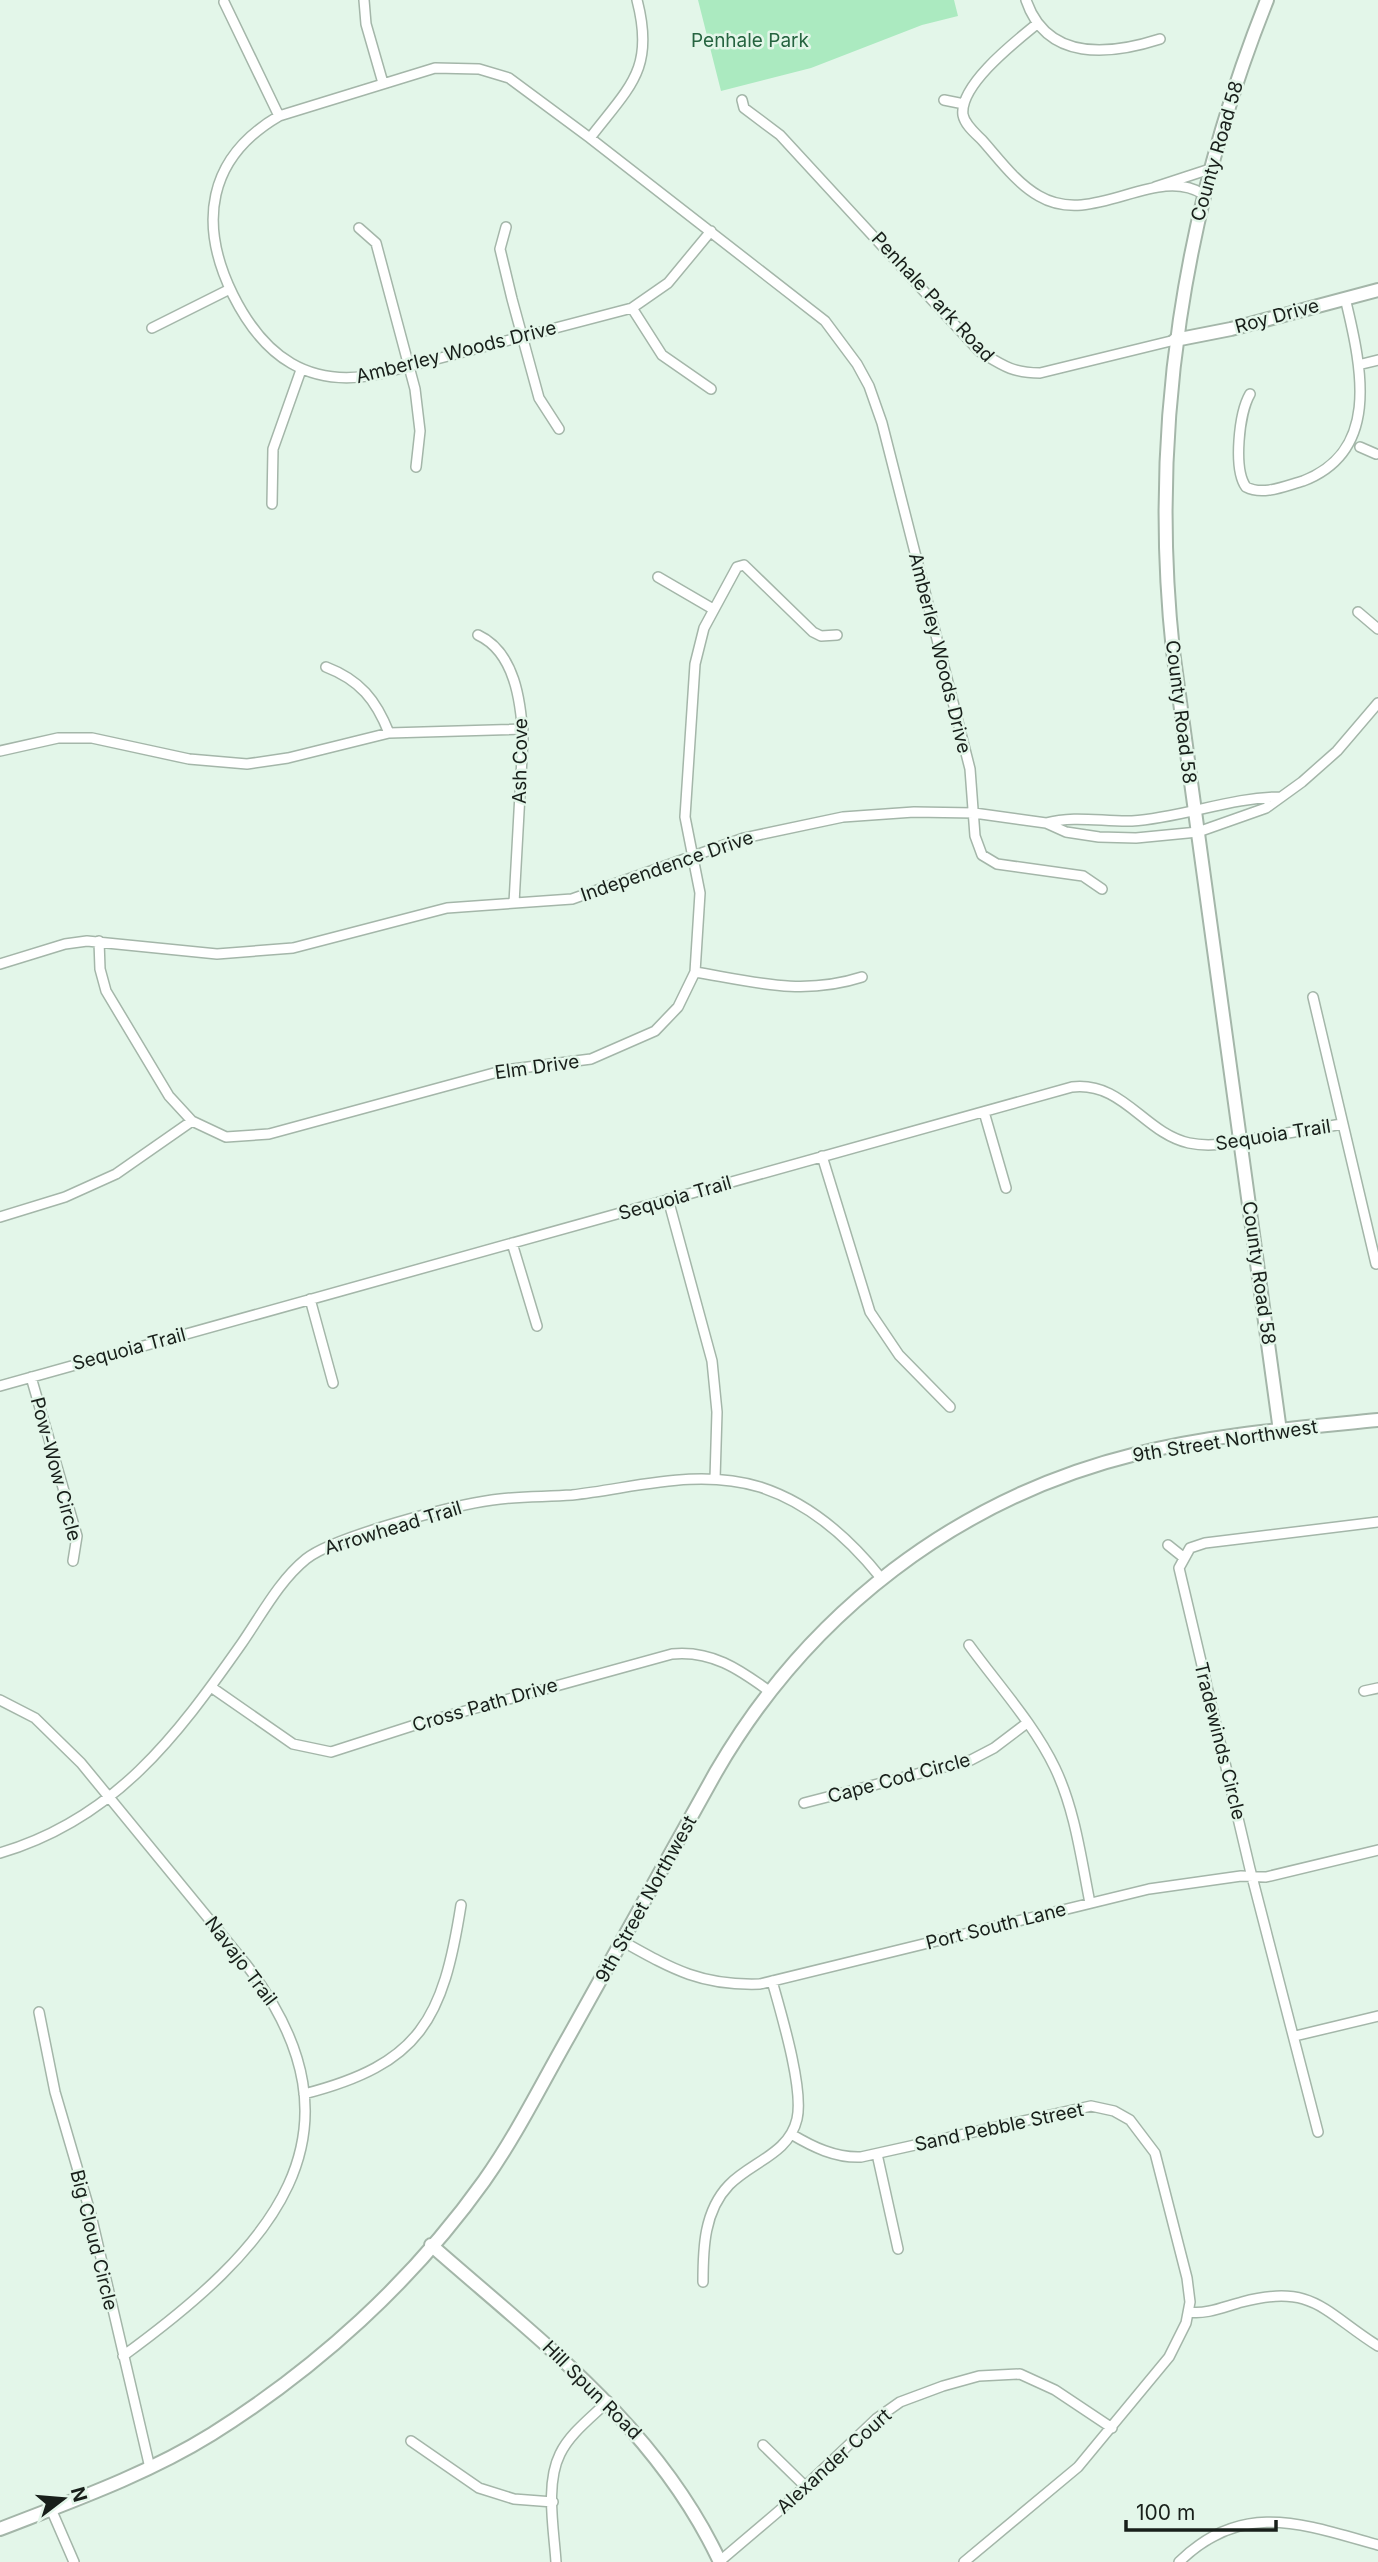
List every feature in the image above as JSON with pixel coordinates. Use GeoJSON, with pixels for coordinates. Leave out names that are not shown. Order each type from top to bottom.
{"type":"FeatureCollection","features":[{"type":"Feature","properties":{"kind":"street"},"geometry":{"type":"LineString","coordinates":[[363,0],[366,24],[383,83]]}},
{"type":"Feature","properties":{"kind":"street"},"geometry":{"type":"LineString","coordinates":[[590,138],[630,86],[641,66],[645,31],[637,0]]}},
{"type":"Feature","properties":{"kind":"street"},"geometry":{"type":"LineString","coordinates":[[1026,0],[1038,23],[1062,41],[1089,52],[1119,51],[1160,39]]}},
{"type":"Feature","properties":{"kind":"street","name":"County Road 58"},"geometry":{"type":"LineString","coordinates":[[1267,0],[1236,85],[1203,194],[1175,340],[1166,469],[1167,575],[1173,651],[1280,1431]]}},
{"type":"Feature","properties":{"kind":"street"},"geometry":{"type":"LineString","coordinates":[[224,2],[279,116]]}},
{"type":"Feature","properties":{"kind":"street"},"geometry":{"type":"LineString","coordinates":[[1038,23],[973,84],[964,104],[964,119],[1015,177],[1044,199],[1081,207],[1151,189],[1210,169]]}},
{"type":"Feature","properties":{"kind":"street","name":"Amberley Woods Drive"},"geometry":{"type":"LineString","coordinates":[[711,232],[668,283],[632,308],[409,366],[348,378],[301,370],[264,343],[230,289],[214,247],[212,226],[216,193],[235,153],[255,131],[279,116],[383,83],[449,66],[494,72],[524,87],[711,232],[825,321],[847,349],[869,386],[882,423],[970,769],[975,836],[982,855],[997,864],[1083,876],[1102,889]]}},
{"type":"Feature","properties":{"kind":"street","name":"Penhale Park Road"},"geometry":{"type":"LineString","coordinates":[[742,100],[744,108],[780,135],[979,351],[998,366],[1025,373],[1040,373],[1175,340]]}},
{"type":"Feature","properties":{"kind":"street"},"geometry":{"type":"LineString","coordinates":[[944,100],[964,104]]}},
{"type":"Feature","properties":{"kind":"street"},"geometry":{"type":"LineString","coordinates":[[1151,189],[1188,187],[1203,194]]}},
{"type":"Feature","properties":{"kind":"street"},"geometry":{"type":"LineString","coordinates":[[506,227],[500,249],[522,337],[540,398],[559,429]]}},
{"type":"Feature","properties":{"kind":"street"},"geometry":{"type":"LineString","coordinates":[[359,228],[376,243],[409,366],[420,418],[416,467]]}},
{"type":"Feature","properties":{"kind":"street"},"geometry":{"type":"LineString","coordinates":[[152,328],[230,289]]}},
{"type":"Feature","properties":{"kind":"street","name":"Roy Drive"},"geometry":{"type":"LineString","coordinates":[[1175,340],[1231,329],[1378,290]]}},
{"type":"Feature","properties":{"kind":"street"},"geometry":{"type":"LineString","coordinates":[[1345,298],[1362,364],[1370,412]]}},
{"type":"Feature","properties":{"kind":"street"},"geometry":{"type":"LineString","coordinates":[[632,308],[662,355],[711,389]]}},
{"type":"Feature","properties":{"kind":"street"},"geometry":{"type":"LineString","coordinates":[[1362,364],[1378,360]]}},
{"type":"Feature","properties":{"kind":"street"},"geometry":{"type":"LineString","coordinates":[[272,504],[273,449],[301,370]]}},
{"type":"Feature","properties":{"kind":"street"},"geometry":{"type":"LineString","coordinates":[[1250,394],[1241,415],[1240,470],[1243,484],[1249,489],[1268,490],[1325,475],[1347,463],[1362,443],[1376,454]]}},
{"type":"Feature","properties":{"kind":"street","name":"Elm Drive"},"geometry":{"type":"LineString","coordinates":[[99,941],[100,968],[106,991],[169,1096],[192,1121],[226,1137],[259,1136],[505,1070],[591,1059],[661,1027],[687,995],[695,972],[700,904],[685,817],[695,664],[701,635],[737,567],[744,565],[813,632],[821,636],[837,635]]}},
{"type":"Feature","properties":{"kind":"street"},"geometry":{"type":"LineString","coordinates":[[658,577],[713,609]]}},
{"type":"Feature","properties":{"kind":"street"},"geometry":{"type":"LineString","coordinates":[[1358,612],[1378,629]]}},
{"type":"Feature","properties":{"kind":"street","name":"Ash Cove"},"geometry":{"type":"LineString","coordinates":[[478,635],[491,641],[507,663],[518,699],[523,729],[514,903]]}},
{"type":"Feature","properties":{"kind":"street"},"geometry":{"type":"LineString","coordinates":[[326,667],[343,673],[361,686],[378,708],[389,733]]}},
{"type":"Feature","properties":{"kind":"street","name":"Independence Drive"},"geometry":{"type":"LineString","coordinates":[[0,964],[65,944],[99,941],[194,953],[267,952],[447,908],[547,902],[590,894],[693,855],[769,832],[843,817],[914,812],[974,813],[1046,823],[1066,832],[1099,837],[1198,832],[1266,808],[1322,765],[1378,703]]}},
{"type":"Feature","properties":{"kind":"street"},"geometry":{"type":"LineString","coordinates":[[0,751],[58,738],[92,738],[189,758],[247,764],[288,758],[389,733],[523,729]]}},
{"type":"Feature","properties":{"kind":"street","name":"Independence Drive"},"geometry":{"type":"LineString","coordinates":[[1046,823],[1066,818],[1132,821],[1195,812],[1261,797],[1280,797]]}},
{"type":"Feature","properties":{"kind":"street"},"geometry":{"type":"LineString","coordinates":[[695,972],[811,989],[836,986],[862,977]]}},
{"type":"Feature","properties":{"kind":"street"},"geometry":{"type":"LineString","coordinates":[[1313,997],[1376,1264]]}},
{"type":"Feature","properties":{"kind":"street","name":"Sequoia Trail"},"geometry":{"type":"LineString","coordinates":[[0,1385],[1063,1089],[1090,1087],[1114,1094],[1181,1140],[1202,1145],[1240,1142],[1342,1124]]}},
{"type":"Feature","properties":{"kind":"street"},"geometry":{"type":"LineString","coordinates":[[984,1112],[1006,1188]]}},
{"type":"Feature","properties":{"kind":"street"},"geometry":{"type":"LineString","coordinates":[[0,1216],[65,1197],[116,1174],[192,1121]]}},
{"type":"Feature","properties":{"kind":"street"},"geometry":{"type":"LineString","coordinates":[[822,1156],[870,1312],[899,1356],[950,1407]]}},
{"type":"Feature","properties":{"kind":"street"},"geometry":{"type":"LineString","coordinates":[[668,1199],[712,1361],[717,1412],[715,1479]]}},
{"type":"Feature","properties":{"kind":"street"},"geometry":{"type":"LineString","coordinates":[[512,1243],[537,1326]]}},
{"type":"Feature","properties":{"kind":"street"},"geometry":{"type":"LineString","coordinates":[[310,1299],[332,1383]]}},
{"type":"Feature","properties":{"kind":"street","name":"Pow-Wow Circle"},"geometry":{"type":"LineString","coordinates":[[31,1377],[77,1536],[73,1561]]}},
{"type":"Feature","properties":{"kind":"street","name":"9th Street Northwest"},"geometry":{"type":"LineString","coordinates":[[0,2529],[150,2468],[210,2435],[281,2387],[380,2301],[473,2195],[511,2138],[730,1747],[769,1692],[814,1639],[881,1578],[974,1517],[1068,1474],[1172,1446],[1378,1420]]}},
{"type":"Feature","properties":{"kind":"street","name":"Arrowhead Trail"},"geometry":{"type":"LineString","coordinates":[[0,1853],[63,1827],[110,1798],[142,1769],[211,1687],[294,1570],[308,1558],[333,1544],[493,1500],[570,1495],[667,1480],[715,1479],[775,1492],[815,1514],[852,1545],[881,1578]]}},
{"type":"Feature","properties":{"kind":"street"},"geometry":{"type":"LineString","coordinates":[[1168,1545],[1183,1558],[1190,1548],[1205,1543],[1378,1522]]}},
{"type":"Feature","properties":{"kind":"street","name":"Tradewinds Circle"},"geometry":{"type":"LineString","coordinates":[[1183,1558],[1179,1567],[1180,1581],[1318,2132]]}},
{"type":"Feature","properties":{"kind":"street"},"geometry":{"type":"LineString","coordinates":[[969,1645],[1027,1723],[1061,1782],[1072,1818],[1090,1903]]}},
{"type":"Feature","properties":{"kind":"street","name":"Cross Path Drive"},"geometry":{"type":"LineString","coordinates":[[211,1687],[286,1740],[323,1752],[343,1749],[418,1724],[672,1654],[692,1653],[723,1661],[769,1692]]}},
{"type":"Feature","properties":{"kind":"street"},"geometry":{"type":"LineString","coordinates":[[1364,1691],[1378,1688]]}},
{"type":"Feature","properties":{"kind":"street","name":"Navajo Trail"},"geometry":{"type":"LineString","coordinates":[[0,1700],[34,1718],[54,1735],[110,1798],[267,1991],[291,2036],[304,2094],[303,2134],[295,2166],[278,2208],[264,2230],[219,2279],[123,2356]]}},
{"type":"Feature","properties":{"kind":"street","name":"Cape Cod Circle"},"geometry":{"type":"LineString","coordinates":[[804,1803],[964,1762],[994,1748],[1027,1723]]}},
{"type":"Feature","properties":{"kind":"street","name":"Port South Lane"},"geometry":{"type":"LineString","coordinates":[[622,1941],[691,1978],[738,1984],[772,1981],[1090,1903],[1185,1883],[1284,1873],[1378,1850]]}},
{"type":"Feature","properties":{"kind":"street"},"geometry":{"type":"LineString","coordinates":[[304,2094],[370,2072],[411,2043],[438,2004],[449,1972],[461,1905]]}},
{"type":"Feature","properties":{"kind":"street"},"geometry":{"type":"LineString","coordinates":[[703,2281],[704,2244],[716,2202],[730,2184],[768,2158],[791,2134],[799,2107],[797,2087],[772,1981]]}},
{"type":"Feature","properties":{"kind":"street","name":"Big Cloud Circle"},"geometry":{"type":"LineString","coordinates":[[39,2012],[55,2092],[91,2215],[150,2468]]}},
{"type":"Feature","properties":{"kind":"street"},"geometry":{"type":"LineString","coordinates":[[1295,2036],[1378,2016]]}},
{"type":"Feature","properties":{"kind":"street","name":"Sand Pebble Street"},"geometry":{"type":"LineString","coordinates":[[791,2134],[819,2149],[844,2157],[877,2154],[1081,2106],[1103,2108],[1122,2114],[1148,2140],[1160,2167],[1187,2278],[1189,2312]]}},
{"type":"Feature","properties":{"kind":"street"},"geometry":{"type":"LineString","coordinates":[[877,2154],[898,2249]]}},
{"type":"Feature","properties":{"kind":"street","name":"Hill Spun Road"},"geometry":{"type":"LineString","coordinates":[[430,2245],[559,2355],[608,2401],[677,2486],[720,2562]]}},
{"type":"Feature","properties":{"kind":"street"},"geometry":{"type":"LineString","coordinates":[[964,2562],[1065,2479],[1112,2428],[1169,2357],[1182,2335],[1189,2312],[1202,2313],[1268,2296],[1296,2296],[1326,2307],[1378,2346]]}},
{"type":"Feature","properties":{"kind":"street","name":"Alexander Court"},"geometry":{"type":"LineString","coordinates":[[720,2562],[888,2410],[917,2395],[979,2376],[1006,2373],[1031,2378],[1112,2428]]}},
{"type":"Feature","properties":{"kind":"street"},"geometry":{"type":"LineString","coordinates":[[556,2562],[553,2502],[555,2468],[561,2452],[608,2401]]}},
{"type":"Feature","properties":{"kind":"street"},"geometry":{"type":"LineString","coordinates":[[411,2441],[478,2488],[514,2499],[553,2502]]}},
{"type":"Feature","properties":{"kind":"street"},"geometry":{"type":"LineString","coordinates":[[763,2445],[805,2486]]}},
{"type":"Feature","properties":{"kind":"street"},"geometry":{"type":"LineString","coordinates":[[51,2509],[74,2562]]}},
{"type":"Feature","properties":{"kind":"street"},"geometry":{"type":"LineString","coordinates":[[1179,2562],[1199,2544],[1221,2532],[1245,2524],[1273,2520],[1306,2525],[1378,2545]]}},
{"type":"Feature","properties":{"kind":"green space","name":"Penhale Park"},"geometry":{"type":"Polygon","coordinates":[[[698,0],[954,0],[958,16],[922,25],[811,68],[721,91],[698,0]]]}}]}
